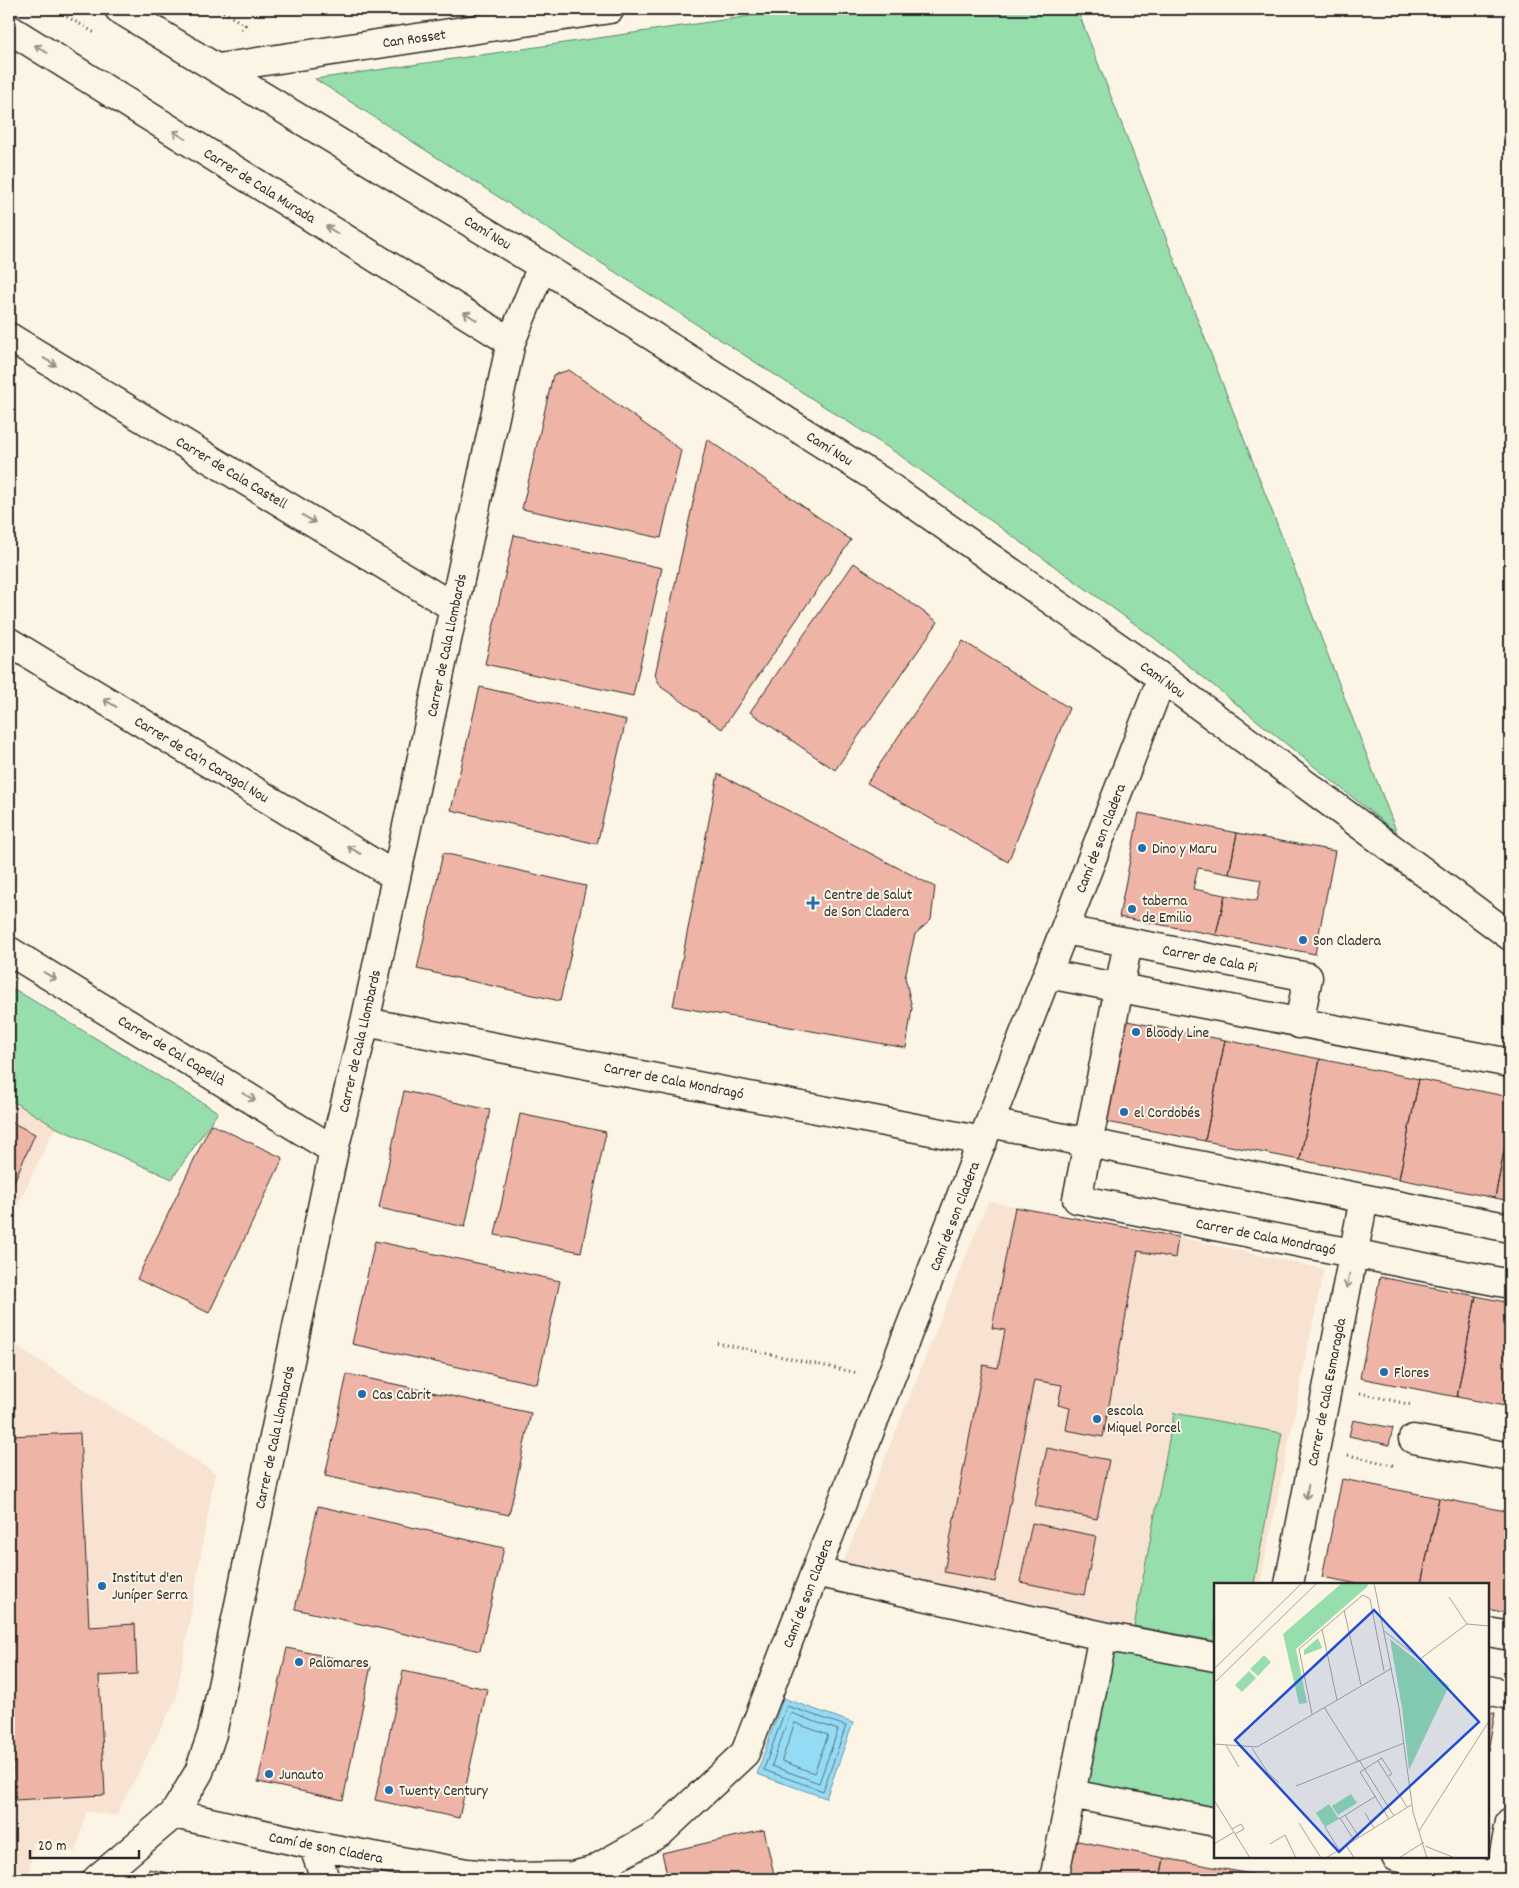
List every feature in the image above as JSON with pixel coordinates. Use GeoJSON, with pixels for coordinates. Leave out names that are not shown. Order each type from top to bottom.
{"type":"FeatureCollection","features":[{"type":"Feature","properties":{"kind":"street","name":"Camí Nou"},"geometry":{"type":"LineString","coordinates":[[118,9],[542,266],[881,481],[1162,678],[1510,936]]}},
{"type":"Feature","properties":{"kind":"street","name":"Can Rosset"},"geometry":{"type":"LineString","coordinates":[[218,68],[610,9]]}},
{"type":"Feature","properties":{"kind":"street","name":"Carrer de Cala Murada"},"geometry":{"type":"LineString","coordinates":[[9,29],[511,342]]}},
{"type":"Feature","properties":{"kind":"street","name":"Carrer de Cala Llombards"},"geometry":{"type":"LineString","coordinates":[[174,1814],[199,1772],[212,1734],[334,1150],[365,1022],[511,342],[542,266]]}},
{"type":"Feature","properties":{"kind":"street","name":"Carrer de Cala Castell"},"geometry":{"type":"LineString","coordinates":[[9,337],[455,608]]}},
{"type":"Feature","properties":{"kind":"street","name":"Carrer de Ca'n Caragol Nou"},"geometry":{"type":"LineString","coordinates":[[9,642],[396,876]]}},
{"type":"Feature","properties":{"kind":"street","name":"Camí de son Cladera"},"geometry":{"type":"LineString","coordinates":[[174,1814],[313,1845],[467,1873],[514,1877],[572,1876],[592,1871],[661,1832],[745,1753],[1162,678]]}},
{"type":"Feature","properties":{"kind":"street","name":"Carrer de Cala Pi"},"geometry":{"type":"LineString","coordinates":[[1065,930],[1308,976],[1299,1024]]}},
{"type":"Feature","properties":{"kind":"street"},"geometry":{"type":"LineString","coordinates":[[1088,1144],[1128,943]]}},
{"type":"Feature","properties":{"kind":"street","name":"Carrer de Cal Capellà"},"geometry":{"type":"LineString","coordinates":[[9,951],[334,1150]]}},
{"type":"Feature","properties":{"kind":"street"},"geometry":{"type":"LineString","coordinates":[[1048,974],[1299,1024],[1510,1063]]}},
{"type":"Feature","properties":{"kind":"street","name":"Carrer de Cala Mondragó"},"geometry":{"type":"LineString","coordinates":[[365,1022],[987,1132],[1088,1144],[1510,1228]]}},
{"type":"Feature","properties":{"kind":"street","name":"Carrer de Cala Mondragó"},"geometry":{"type":"LineString","coordinates":[[1088,1144],[1077,1199],[1510,1284]]}},
{"type":"Feature","properties":{"kind":"street","name":"Carrer de Cala Esmaragda"},"geometry":{"type":"LineString","coordinates":[[1289,1583],[1364,1199]]}},
{"type":"Feature","properties":{"kind":"street"},"geometry":{"type":"LineString","coordinates":[[1414,1439],[1510,1457]]}},
{"type":"Feature","properties":{"kind":"street"},"geometry":{"type":"LineString","coordinates":[[816,1572],[1103,1636],[1214,1658]]}},
{"type":"Feature","properties":{"kind":"street"},"geometry":{"type":"LineString","coordinates":[[1489,1632],[1510,1636]]}},
{"type":"Feature","properties":{"kind":"street"},"geometry":{"type":"LineString","coordinates":[[1054,1879],[1103,1636]]}},
{"type":"Feature","properties":{"kind":"street"},"geometry":{"type":"LineString","coordinates":[[1489,1690],[1510,1695]]}},
{"type":"Feature","properties":{"kind":"street"},"geometry":{"type":"LineString","coordinates":[[1071,1794],[1214,1822]]}},
{"type":"Feature","properties":{"kind":"street"},"geometry":{"type":"LineString","coordinates":[[97,1879],[174,1814]]}},
{"type":"Feature","properties":{"kind":"street"},"geometry":{"type":"LineString","coordinates":[[1401,1858],[1499,1878],[1510,1822]]}},
{"type":"Feature","properties":{"kind":"street"},"geometry":{"type":"LineString","coordinates":[[313,1845],[325,1879]]}},
{"type":"Feature","properties":{"kind":"path"},"geometry":{"type":"LineString","coordinates":[[716,1343],[890,1380]]}},
{"type":"Feature","properties":{"kind":"path"},"geometry":{"type":"LineString","coordinates":[[1315,1447],[1407,1468],[1421,1407],[1328,1385]]}},
{"type":"Feature","properties":{"kind":"shaded area"},"geometry":{"type":"Polygon","coordinates":[[[9,1099],[55,1127],[9,1223],[9,1099]]]}},
{"type":"Feature","properties":{"kind":"shaded area","name":"escola Miquel Porcel"},"geometry":{"type":"Polygon","coordinates":[[[988,1201],[1178,1237],[1324,1269],[1260,1583],[1214,1583],[1214,1647],[840,1570],[988,1201]]]}},
{"type":"Feature","properties":{"kind":"shaded area","name":"Institut d'en Juníper Serra"},"geometry":{"type":"Polygon","coordinates":[[[9,1341],[215,1473],[176,1699],[116,1816],[86,1811],[76,1852],[34,1842],[28,1879],[9,1879],[9,1341]]]}},
{"type":"Feature","properties":{"kind":"green space"},"geometry":{"type":"Polygon","coordinates":[[[799,9],[1077,9],[1397,833],[1153,637],[898,454],[315,79],[799,9]]]}},
{"type":"Feature","properties":{"kind":"green space"},"geometry":{"type":"Polygon","coordinates":[[[9,986],[218,1112],[172,1179],[55,1127],[9,1099],[9,986]]]}},
{"type":"Feature","properties":{"kind":"green space"},"geometry":{"type":"Polygon","coordinates":[[[1174,1413],[1282,1433],[1254,1583],[1214,1583],[1214,1641],[1134,1626],[1174,1413]]]}},
{"type":"Feature","properties":{"kind":"green space"},"geometry":{"type":"Polygon","coordinates":[[[1103,1636],[1214,1657],[1214,1822],[1071,1794],[1103,1636]]]}},
{"type":"Feature","properties":{"kind":"water"},"geometry":{"type":"Polygon","coordinates":[[[783,1698],[853,1723],[826,1798],[757,1774],[783,1698]]]}},
{"type":"Feature","properties":{"kind":"building"},"geometry":{"type":"Polygon","coordinates":[[[569,370],[681,450],[661,538],[522,509],[553,375],[569,370]]]}},
{"type":"Feature","properties":{"kind":"building"},"geometry":{"type":"Polygon","coordinates":[[[707,439],[851,540],[722,729],[661,687],[655,675],[707,439]]]}},
{"type":"Feature","properties":{"kind":"building"},"geometry":{"type":"Polygon","coordinates":[[[514,535],[662,568],[633,696],[485,664],[514,535]]]}},
{"type":"Feature","properties":{"kind":"building"},"geometry":{"type":"Polygon","coordinates":[[[854,563],[938,622],[835,770],[750,712],[854,563]]]}},
{"type":"Feature","properties":{"kind":"building"},"geometry":{"type":"Polygon","coordinates":[[[963,641],[1069,708],[1008,862],[867,783],[963,641]]]}},
{"type":"Feature","properties":{"kind":"building"},"geometry":{"type":"Polygon","coordinates":[[[480,687],[626,720],[597,844],[451,810],[480,687]]]}},
{"type":"Feature","properties":{"kind":"building","name":"Centre de Salut de Son Cladera"},"geometry":{"type":"Polygon","coordinates":[[[718,774],[935,887],[931,920],[915,934],[905,977],[912,1008],[906,1048],[673,1006],[718,774]]]}},
{"type":"Feature","properties":{"kind":"building"},"geometry":{"type":"Polygon","coordinates":[[[1139,813],[1237,833],[1229,874],[1198,868],[1193,889],[1225,895],[1216,935],[1119,917],[1139,813]]]}},
{"type":"Feature","properties":{"kind":"building"},"geometry":{"type":"Polygon","coordinates":[[[1237,833],[1335,851],[1315,954],[1216,935],[1225,895],[1257,901],[1261,880],[1229,874],[1237,833]]]}},
{"type":"Feature","properties":{"kind":"building"},"geometry":{"type":"Polygon","coordinates":[[[443,853],[586,886],[560,1001],[417,969],[443,853]]]}},
{"type":"Feature","properties":{"kind":"building"},"geometry":{"type":"Polygon","coordinates":[[[1127,1021],[1225,1040],[1205,1141],[1106,1122],[1127,1021]]]}},
{"type":"Feature","properties":{"kind":"building"},"geometry":{"type":"Polygon","coordinates":[[[1225,1040],[1320,1059],[1300,1160],[1205,1141],[1225,1040]]]}},
{"type":"Feature","properties":{"kind":"building"},"geometry":{"type":"Polygon","coordinates":[[[1320,1059],[1419,1079],[1399,1179],[1300,1160],[1320,1059]]]}},
{"type":"Feature","properties":{"kind":"building"},"geometry":{"type":"Polygon","coordinates":[[[1419,1079],[1510,1097],[1510,1120],[1495,1198],[1399,1179],[1419,1079]]]}},
{"type":"Feature","properties":{"kind":"building"},"geometry":{"type":"Polygon","coordinates":[[[404,1091],[490,1110],[465,1227],[379,1208],[404,1091]]]}},
{"type":"Feature","properties":{"kind":"building"},"geometry":{"type":"Polygon","coordinates":[[[520,1114],[606,1132],[581,1252],[495,1235],[520,1114]]]}},
{"type":"Feature","properties":{"kind":"building"},"geometry":{"type":"Polygon","coordinates":[[[1510,1120],[1510,1201],[1495,1198],[1510,1120]]]}},
{"type":"Feature","properties":{"kind":"building"},"geometry":{"type":"Polygon","coordinates":[[[9,1121],[35,1134],[9,1193],[9,1121]]]}},
{"type":"Feature","properties":{"kind":"building"},"geometry":{"type":"Polygon","coordinates":[[[211,1124],[283,1158],[209,1313],[137,1279],[211,1124]]]}},
{"type":"Feature","properties":{"kind":"building"},"geometry":{"type":"Polygon","coordinates":[[[1015,1207],[1178,1237],[1175,1258],[1138,1251],[1103,1437],[1066,1430],[1070,1408],[1058,1405],[1062,1385],[1034,1380],[995,1582],[944,1572],[983,1365],[998,1368],[1005,1330],[992,1328],[1015,1207]]]}},
{"type":"Feature","properties":{"kind":"building"},"geometry":{"type":"Polygon","coordinates":[[[375,1241],[560,1281],[537,1384],[352,1344],[375,1241]]]}},
{"type":"Feature","properties":{"kind":"building"},"geometry":{"type":"Polygon","coordinates":[[[1380,1277],[1476,1296],[1457,1397],[1360,1378],[1380,1277]]]}},
{"type":"Feature","properties":{"kind":"building"},"geometry":{"type":"Polygon","coordinates":[[[1476,1296],[1510,1303],[1510,1407],[1457,1397],[1476,1296]]]}},
{"type":"Feature","properties":{"kind":"building"},"geometry":{"type":"Polygon","coordinates":[[[347,1374],[531,1413],[509,1515],[325,1476],[347,1374]]]}},
{"type":"Feature","properties":{"kind":"building"},"geometry":{"type":"Polygon","coordinates":[[[1353,1420],[1393,1428],[1389,1445],[1349,1436],[1353,1420]]]}},
{"type":"Feature","properties":{"kind":"building"},"geometry":{"type":"Polygon","coordinates":[[[80,1433],[89,1627],[135,1624],[137,1674],[99,1676],[105,1795],[15,1800],[9,1678],[9,1436],[80,1433]]]}},
{"type":"Feature","properties":{"kind":"building"},"geometry":{"type":"Polygon","coordinates":[[[1047,1448],[1109,1460],[1097,1519],[1035,1506],[1047,1448]]]}},
{"type":"Feature","properties":{"kind":"building"},"geometry":{"type":"Polygon","coordinates":[[[1342,1479],[1439,1498],[1421,1583],[1353,1583],[1322,1577],[1342,1479]]]}},
{"type":"Feature","properties":{"kind":"building"},"geometry":{"type":"Polygon","coordinates":[[[1439,1498],[1510,1512],[1510,1614],[1489,1609],[1489,1583],[1421,1583],[1439,1498]]]}},
{"type":"Feature","properties":{"kind":"building"},"geometry":{"type":"Polygon","coordinates":[[[318,1506],[504,1548],[480,1651],[295,1609],[318,1506]]]}},
{"type":"Feature","properties":{"kind":"building"},"geometry":{"type":"Polygon","coordinates":[[[1032,1523],[1096,1536],[1084,1595],[1020,1582],[1032,1523]]]}},
{"type":"Feature","properties":{"kind":"building"},"geometry":{"type":"Polygon","coordinates":[[[287,1648],[371,1666],[343,1800],[258,1782],[287,1648]]]}},
{"type":"Feature","properties":{"kind":"building"},"geometry":{"type":"Polygon","coordinates":[[[403,1671],[487,1689],[459,1818],[375,1800],[403,1671]]]}},
{"type":"Feature","properties":{"kind":"building"},"geometry":{"type":"Polygon","coordinates":[[[1489,1712],[1495,1713],[1489,1746],[1489,1712]]]}},
{"type":"Feature","properties":{"kind":"building"},"geometry":{"type":"Polygon","coordinates":[[[764,1830],[775,1879],[668,1879],[662,1853],[764,1830]]]}},
{"type":"Feature","properties":{"kind":"building"},"geometry":{"type":"Polygon","coordinates":[[[1068,1839],[1164,1858],[1160,1879],[1060,1879],[1068,1839]]]}},
{"type":"Feature","properties":{"kind":"building"},"geometry":{"type":"Polygon","coordinates":[[[1164,1858],[1262,1876],[1261,1879],[1160,1879],[1164,1858]]]}},
{"type":"Feature","properties":{"kind":"building"},"geometry":{"type":"Polygon","coordinates":[[[149,1869],[197,1879],[147,1879],[149,1869]]]}},
{"type":"Feature","properties":{"kind":"place","name":"Dino y Maru"},"geometry":{"type":"Point","coordinates":[1142,848]}},
{"type":"Feature","properties":{"kind":"place","name":"Centre de Salut de Son Cladera"},"geometry":{"type":"Point","coordinates":[813,903]}},
{"type":"Feature","properties":{"kind":"place","name":"taberna de Emilio"},"geometry":{"type":"Point","coordinates":[1132,909]}},
{"type":"Feature","properties":{"kind":"place","name":"Son Cladera"},"geometry":{"type":"Point","coordinates":[1303,940]}},
{"type":"Feature","properties":{"kind":"place","name":"Bloody Line"},"geometry":{"type":"Point","coordinates":[1136,1032]}},
{"type":"Feature","properties":{"kind":"place","name":"el Cordobés"},"geometry":{"type":"Point","coordinates":[1124,1112]}},
{"type":"Feature","properties":{"kind":"place","name":"Flores"},"geometry":{"type":"Point","coordinates":[1384,1372]}},
{"type":"Feature","properties":{"kind":"place","name":"Cas Cabrit"},"geometry":{"type":"Point","coordinates":[362,1394]}},
{"type":"Feature","properties":{"kind":"place","name":"escola Miquel Porcel"},"geometry":{"type":"Point","coordinates":[1097,1419]}},
{"type":"Feature","properties":{"kind":"place","name":"Institut d'en Juníper Serra"},"geometry":{"type":"Point","coordinates":[102,1586]}},
{"type":"Feature","properties":{"kind":"place","name":"Palomares"},"geometry":{"type":"Point","coordinates":[299,1662]}},
{"type":"Feature","properties":{"kind":"place","name":"Junauto"},"geometry":{"type":"Point","coordinates":[269,1774]}},
{"type":"Feature","properties":{"kind":"place","name":"Twenty Century"},"geometry":{"type":"Point","coordinates":[389,1790]}}]}
